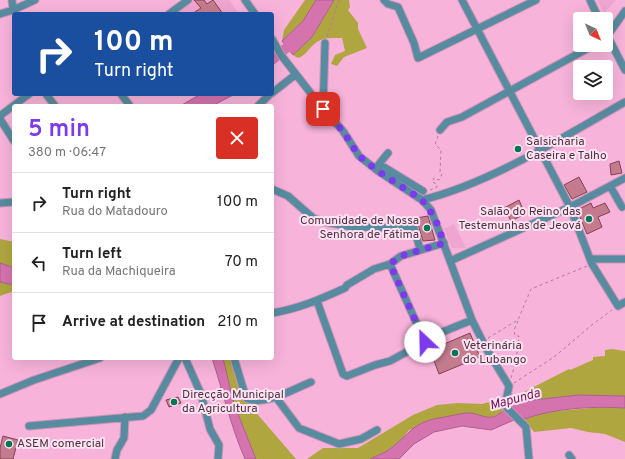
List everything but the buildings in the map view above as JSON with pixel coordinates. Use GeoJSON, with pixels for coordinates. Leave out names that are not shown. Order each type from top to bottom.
{"type":"FeatureCollection","features":[{"type":"Feature","properties":{"kind":"street"},"geometry":{"type":"LineString","coordinates":[[12,0],[13,10]]}},
{"type":"Feature","properties":{"kind":"street"},"geometry":{"type":"LineString","coordinates":[[0,14],[35,0]]}},
{"type":"Feature","properties":{"kind":"street"},"geometry":{"type":"LineString","coordinates":[[172,12],[188,0]]}},
{"type":"Feature","properties":{"kind":"street"},"geometry":{"type":"LineString","coordinates":[[245,0],[254,12]]}},
{"type":"Feature","properties":{"kind":"street"},"geometry":{"type":"LineString","coordinates":[[384,0],[388,4],[398,7],[418,58],[536,0]]}},
{"type":"Feature","properties":{"kind":"street"},"geometry":{"type":"LineString","coordinates":[[462,0],[508,91],[570,207],[590,260],[618,306],[625,302]]}},
{"type":"Feature","properties":{"kind":"street"},"geometry":{"type":"LineString","coordinates":[[590,0],[596,12]]}},
{"type":"Feature","properties":{"kind":"street"},"geometry":{"type":"LineString","coordinates":[[613,28],[625,11]]}},
{"type":"Feature","properties":{"kind":"street"},"geometry":{"type":"LineString","coordinates":[[274,41],[295,75],[343,131],[359,156],[378,171],[422,200],[435,218],[472,320],[509,386],[505,406],[526,427],[529,459]]}},
{"type":"Feature","properties":{"kind":"street"},"geometry":{"type":"LineString","coordinates":[[323,109],[325,43]]}},
{"type":"Feature","properties":{"kind":"street"},"geometry":{"type":"LineString","coordinates":[[613,47],[625,70]]}},
{"type":"Feature","properties":{"kind":"street"},"geometry":{"type":"LineString","coordinates":[[440,130],[448,122],[462,117],[581,52]]}},
{"type":"Feature","properties":{"kind":"street"},"geometry":{"type":"LineString","coordinates":[[274,91],[295,75]]}},
{"type":"Feature","properties":{"kind":"street"},"geometry":{"type":"LineString","coordinates":[[13,104],[26,96]]}},
{"type":"Feature","properties":{"kind":"street"},"geometry":{"type":"LineString","coordinates":[[260,104],[268,96]]}},
{"type":"Feature","properties":{"kind":"street"},"geometry":{"type":"LineString","coordinates":[[422,200],[461,189],[540,150],[625,102]]}},
{"type":"Feature","properties":{"kind":"street"},"geometry":{"type":"LineString","coordinates":[[12,105],[2,111],[0,118],[12,138]]}},
{"type":"Feature","properties":{"kind":"street"},"geometry":{"type":"LineString","coordinates":[[388,153],[380,164],[423,190]]}},
{"type":"Feature","properties":{"kind":"street"},"geometry":{"type":"LineString","coordinates":[[450,261],[570,207],[625,178]]}},
{"type":"Feature","properties":{"kind":"street"},"geometry":{"type":"LineString","coordinates":[[610,186],[622,207]]}},
{"type":"Feature","properties":{"kind":"street"},"geometry":{"type":"LineString","coordinates":[[274,190],[288,196],[313,218],[320,221],[352,227],[414,228],[420,249]]}},
{"type":"Feature","properties":{"kind":"street"},"geometry":{"type":"LineString","coordinates":[[0,203],[12,202]]}},
{"type":"Feature","properties":{"kind":"street"},"geometry":{"type":"LineString","coordinates":[[274,314],[294,309],[317,301],[345,288],[347,285],[374,269],[390,264],[401,256],[420,249],[444,243]]}},
{"type":"Feature","properties":{"kind":"street"},"geometry":{"type":"LineString","coordinates":[[590,260],[625,260]]}},
{"type":"Feature","properties":{"kind":"street"},"geometry":{"type":"LineString","coordinates":[[317,301],[343,374],[347,376],[390,361],[412,350],[425,342],[390,264]]}},
{"type":"Feature","properties":{"kind":"street"},"geometry":{"type":"LineString","coordinates":[[430,337],[472,320]]}},
{"type":"Feature","properties":{"kind":"street"},"geometry":{"type":"LineString","coordinates":[[0,394],[34,380],[94,360]]}},
{"type":"Feature","properties":{"kind":"street"},"geometry":{"type":"LineString","coordinates":[[29,426],[143,416],[151,410],[178,360]]}},
{"type":"Feature","properties":{"kind":"street"},"geometry":{"type":"LineString","coordinates":[[186,360],[200,394],[210,429],[219,445],[218,459]]}},
{"type":"Feature","properties":{"kind":"street"},"geometry":{"type":"LineString","coordinates":[[235,360],[246,398],[252,401],[261,401],[311,382]]}},
{"type":"Feature","properties":{"kind":"street"},"geometry":{"type":"LineString","coordinates":[[275,396],[298,428],[339,444],[355,441],[377,430]]}},
{"type":"Feature","properties":{"kind":"street"},"geometry":{"type":"LineString","coordinates":[[115,459],[117,450],[124,438],[126,417]]}},
{"type":"Feature","properties":{"kind":"path"},"geometry":{"type":"LineString","coordinates":[[325,43],[339,0]]}},
{"type":"Feature","properties":{"kind":"path"},"geometry":{"type":"LineString","coordinates":[[423,190],[429,190],[437,187],[437,184],[432,182],[434,178],[439,180],[442,174],[440,173],[442,150],[435,144],[440,130]]}},
{"type":"Feature","properties":{"kind":"path"},"geometry":{"type":"LineString","coordinates":[[509,386],[516,362],[519,336],[515,336],[514,330],[531,289],[587,266],[590,260]]}},
{"type":"Feature","properties":{"kind":"path"},"geometry":{"type":"LineString","coordinates":[[509,386],[554,357],[618,306]]}},
{"type":"Feature","properties":{"kind":"path"},"geometry":{"type":"LineString","coordinates":[[483,342],[518,320]]}},
{"type":"Feature","properties":{"kind":"shaded area"},"geometry":{"type":"Polygon","coordinates":[[[194,0],[229,0],[238,12],[179,12],[194,0]]]}},
{"type":"Feature","properties":{"kind":"shaded area"},"geometry":{"type":"Polygon","coordinates":[[[305,0],[316,0],[303,21],[282,41],[284,30],[305,0]]]}},
{"type":"Feature","properties":{"kind":"shaded area"},"geometry":{"type":"Polygon","coordinates":[[[316,0],[334,0],[312,37],[293,55],[282,41],[303,21],[316,0]]]}},
{"type":"Feature","properties":{"kind":"shaded area"},"geometry":{"type":"Polygon","coordinates":[[[334,0],[349,0],[350,7],[348,10],[358,23],[358,29],[367,48],[344,57],[337,66],[331,64],[335,55],[345,51],[342,38],[319,40],[301,57],[298,58],[293,55],[312,37],[334,0]]]}},
{"type":"Feature","properties":{"kind":"shaded area"},"geometry":{"type":"Polygon","coordinates":[[[597,0],[616,0],[605,12],[603,12],[597,0]]]}},
{"type":"Feature","properties":{"kind":"shaded area"},"geometry":{"type":"Polygon","coordinates":[[[198,96],[231,96],[216,104],[184,104],[198,96]]]}},
{"type":"Feature","properties":{"kind":"shaded area"},"geometry":{"type":"Polygon","coordinates":[[[454,224],[466,248],[452,248],[444,229],[454,224]]]}},
{"type":"Feature","properties":{"kind":"shaded area"},"geometry":{"type":"Polygon","coordinates":[[[0,239],[12,242],[12,267],[0,263],[0,239]]]}},
{"type":"Feature","properties":{"kind":"shaded area"},"geometry":{"type":"Polygon","coordinates":[[[0,263],[12,267],[12,285],[0,282],[0,263]]]}},
{"type":"Feature","properties":{"kind":"shaded area"},"geometry":{"type":"Polygon","coordinates":[[[0,282],[12,285],[12,292],[0,296],[0,282]]]}},
{"type":"Feature","properties":{"kind":"shaded area"},"geometry":{"type":"Polygon","coordinates":[[[612,349],[625,351],[625,396],[578,395],[516,402],[505,406],[500,414],[489,418],[467,413],[409,430],[401,440],[387,451],[370,459],[307,459],[323,448],[358,448],[413,415],[437,405],[458,403],[482,404],[518,395],[569,369],[570,370],[593,360],[593,357],[605,356],[605,350],[612,349]]]}},
{"type":"Feature","properties":{"kind":"shaded area"},"geometry":{"type":"Polygon","coordinates":[[[213,360],[223,360],[234,404],[256,459],[245,459],[231,422],[213,360]]]}},
{"type":"Feature","properties":{"kind":"shaded area"},"geometry":{"type":"Polygon","coordinates":[[[223,360],[235,360],[246,398],[253,409],[296,459],[256,459],[234,404],[223,360]]]}},
{"type":"Feature","properties":{"kind":"shaded area"},"geometry":{"type":"Polygon","coordinates":[[[578,395],[625,396],[625,408],[599,407],[561,410],[524,419],[508,405],[516,402],[578,395]]]}},
{"type":"Feature","properties":{"kind":"shaded area"},"geometry":{"type":"Polygon","coordinates":[[[602,407],[625,408],[625,442],[605,434],[571,428],[534,432],[524,419],[546,412],[602,407]]]}},
{"type":"Feature","properties":{"kind":"shaded area"},"geometry":{"type":"Polygon","coordinates":[[[504,410],[514,420],[491,430],[462,426],[434,432],[414,444],[399,459],[370,459],[387,451],[415,427],[429,420],[466,413],[485,417],[494,417],[504,410]]]}},
{"type":"Feature","properties":{"kind":"waterway"},"geometry":{"type":"LineString","coordinates":[[274,58],[297,39]]}},
{"type":"Feature","properties":{"kind":"place","name":"Salsicharia Caseira e Talho"},"geometry":{"type":"Point","coordinates":[518,149]}},
{"type":"Feature","properties":{"kind":"place","name":"Salão do Reino das Testemunhas de Jeová"},"geometry":{"type":"Point","coordinates":[589,219]}},
{"type":"Feature","properties":{"kind":"place","name":"Comunidade de Nossa Senhora de Fátima"},"geometry":{"type":"Point","coordinates":[427,228]}},
{"type":"Feature","properties":{"kind":"place","name":"Veterinária do Lubango"},"geometry":{"type":"Point","coordinates":[455,353]}},
{"type":"Feature","properties":{"kind":"place","name":"Direcção Municipal da Agricultura"},"geometry":{"type":"Point","coordinates":[174,402]}},
{"type":"Feature","properties":{"kind":"place","name":"ASEM comercial"},"geometry":{"type":"Point","coordinates":[9,444]}},
{"type":"Feature","properties":{"kind":"route"},"geometry":{"type":"LineString","coordinates":[[323,109],[343,131],[352,148],[359,156],[378,171],[422,200],[435,218],[444,243],[420,249],[401,256],[390,264],[425,342]]}},
{"type":"Feature","properties":{"kind":"water label","name":"Mapunda"},"geometry":{"type":"Point","coordinates":[515,400]}}]}
